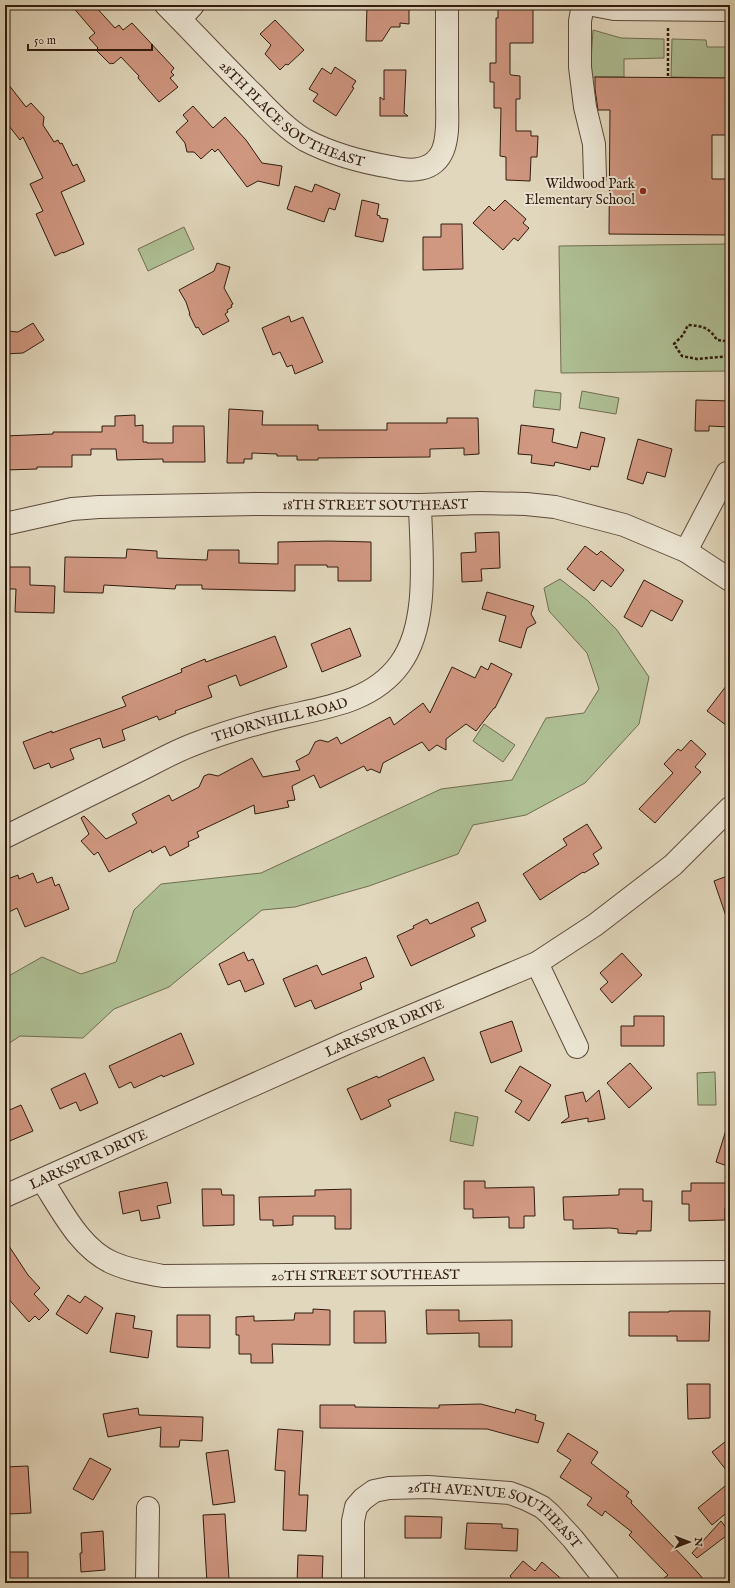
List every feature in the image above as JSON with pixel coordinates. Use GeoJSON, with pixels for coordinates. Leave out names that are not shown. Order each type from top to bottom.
{"type":"FeatureCollection","features":[{"type":"Feature","properties":{"kind":"street","name":"28TH PLACE SOUTHEAST"},"geometry":{"type":"LineString","coordinates":[[180,10],[277,119],[304,139],[325,150],[347,157],[399,169],[420,170],[428,167],[439,157],[445,144],[447,5]]}},
{"type":"Feature","properties":{"kind":"street"},"geometry":{"type":"LineString","coordinates":[[583,5],[580,21],[580,67],[585,106],[594,144],[595,177]]}},
{"type":"Feature","properties":{"kind":"street"},"geometry":{"type":"LineString","coordinates":[[593,5],[614,9],[730,10]]}},
{"type":"Feature","properties":{"kind":"street"},"geometry":{"type":"LineString","coordinates":[[686,552],[727,473]]}},
{"type":"Feature","properties":{"kind":"street","name":"18TH STREET SOUTHEAST"},"geometry":{"type":"LineString","coordinates":[[5,524],[72,510],[99,507],[258,504],[526,504],[555,507],[624,525],[686,552],[730,580]]}},
{"type":"Feature","properties":{"kind":"street","name":"THORNHILL ROAD"},"geometry":{"type":"LineString","coordinates":[[5,837],[192,745],[249,726],[350,701],[389,678],[401,663],[412,644],[418,622],[422,598],[420,505]]}},
{"type":"Feature","properties":{"kind":"street","name":"LARKSPUR DRIVE"},"geometry":{"type":"LineString","coordinates":[[5,1196],[347,1043],[537,963],[595,925],[673,865],[730,808]]}},
{"type":"Feature","properties":{"kind":"street"},"geometry":{"type":"LineString","coordinates":[[537,963],[578,1047]]}},
{"type":"Feature","properties":{"kind":"street","name":"20TH STREET SOUTHEAST"},"geometry":{"type":"LineString","coordinates":[[42,1180],[80,1238],[95,1252],[111,1262],[131,1270],[163,1276],[730,1272]]}},
{"type":"Feature","properties":{"kind":"street","name":"26TH AVENUE SOUTHEAST"},"geometry":{"type":"LineString","coordinates":[[353,1583],[353,1521],[356,1507],[363,1499],[374,1491],[389,1488],[428,1487],[510,1493],[542,1507],[572,1539],[608,1583]]}},
{"type":"Feature","properties":{"kind":"street"},"geometry":{"type":"LineString","coordinates":[[147,1583],[148,1508]]}},
{"type":"Feature","properties":{"kind":"path"},"geometry":{"type":"LineString","coordinates":[[668,77],[668,20],[671,9]]}},
{"type":"Feature","properties":{"kind":"path"},"geometry":{"type":"LineString","coordinates":[[730,344],[726,341],[717,340],[712,331],[698,326],[688,325],[683,335],[674,344],[682,356],[697,358],[730,356]]}},
{"type":"Feature","properties":{"kind":"green space"},"geometry":{"type":"Polygon","coordinates":[[[593,30],[621,38],[664,39],[664,58],[624,59],[624,77],[590,77],[593,30]]]}},
{"type":"Feature","properties":{"kind":"green space"},"geometry":{"type":"Polygon","coordinates":[[[672,39],[706,40],[707,47],[730,47],[730,78],[671,77],[672,39]]]}},
{"type":"Feature","properties":{"kind":"green space"},"geometry":{"type":"Polygon","coordinates":[[[184,227],[194,249],[148,271],[138,249],[184,227]]]}},
{"type":"Feature","properties":{"kind":"green space"},"geometry":{"type":"Polygon","coordinates":[[[730,244],[730,371],[561,373],[559,246],[730,244]]]}},
{"type":"Feature","properties":{"kind":"green space"},"geometry":{"type":"Polygon","coordinates":[[[535,390],[561,393],[560,410],[533,407],[535,390]]]}},
{"type":"Feature","properties":{"kind":"green space"},"geometry":{"type":"Polygon","coordinates":[[[582,391],[619,398],[616,414],[579,408],[582,391]]]}},
{"type":"Feature","properties":{"kind":"green space"},"geometry":{"type":"Polygon","coordinates":[[[560,579],[587,600],[617,630],[649,677],[639,724],[585,783],[526,815],[473,825],[458,854],[369,886],[295,907],[262,910],[169,987],[114,1009],[83,1038],[20,1036],[5,1046],[5,978],[42,957],[81,974],[116,962],[134,910],[161,884],[261,873],[441,789],[512,780],[546,718],[584,713],[599,689],[587,653],[549,611],[544,588],[560,579]]]}},
{"type":"Feature","properties":{"kind":"green space"},"geometry":{"type":"Polygon","coordinates":[[[484,724],[515,745],[503,762],[473,741],[484,724]]]}},
{"type":"Feature","properties":{"kind":"green space"},"geometry":{"type":"Polygon","coordinates":[[[715,1072],[716,1105],[698,1105],[697,1073],[715,1072]]]}},
{"type":"Feature","properties":{"kind":"green space"},"geometry":{"type":"Polygon","coordinates":[[[455,1112],[478,1117],[473,1146],[450,1141],[455,1112]]]}},
{"type":"Feature","properties":{"kind":"building"},"geometry":{"type":"Polygon","coordinates":[[[71,5],[94,5],[115,28],[119,25],[123,30],[132,23],[174,68],[171,72],[174,75],[170,78],[178,87],[159,102],[138,78],[139,76],[121,57],[113,64],[110,64],[96,50],[98,48],[89,38],[95,33],[71,5]]]}},
{"type":"Feature","properties":{"kind":"building"},"geometry":{"type":"Polygon","coordinates":[[[367,5],[409,5],[409,24],[400,23],[400,27],[391,27],[382,41],[366,41],[367,5]]]}},
{"type":"Feature","properties":{"kind":"building"},"geometry":{"type":"Polygon","coordinates":[[[498,5],[533,5],[533,43],[510,43],[510,74],[520,76],[520,99],[516,99],[516,131],[531,131],[531,136],[538,136],[537,157],[531,157],[530,181],[506,180],[506,157],[500,156],[501,108],[494,108],[494,82],[490,82],[490,63],[496,63],[496,18],[498,18],[498,5]]]}},
{"type":"Feature","properties":{"kind":"building"},"geometry":{"type":"Polygon","coordinates":[[[275,20],[304,50],[288,65],[286,64],[280,70],[265,54],[271,45],[260,34],[275,20]]]}},
{"type":"Feature","properties":{"kind":"building"},"geometry":{"type":"Polygon","coordinates":[[[335,67],[356,81],[352,87],[354,88],[336,116],[313,101],[318,94],[309,89],[322,68],[331,74],[335,67]]]}},
{"type":"Feature","properties":{"kind":"building"},"geometry":{"type":"Polygon","coordinates":[[[384,70],[406,70],[404,113],[408,116],[380,116],[380,97],[384,100],[384,70]]]}},
{"type":"Feature","properties":{"kind":"building"},"geometry":{"type":"Polygon","coordinates":[[[595,77],[730,78],[730,135],[712,135],[712,179],[730,179],[730,235],[609,234],[610,110],[598,110],[595,77]]]}},
{"type":"Feature","properties":{"kind":"building"},"geometry":{"type":"Polygon","coordinates":[[[5,80],[26,107],[31,103],[44,117],[43,125],[54,142],[58,140],[60,144],[62,143],[73,166],[77,164],[85,181],[61,192],[84,244],[55,256],[36,214],[43,211],[30,184],[43,178],[23,137],[20,140],[5,121],[5,80]]]}},
{"type":"Feature","properties":{"kind":"building"},"geometry":{"type":"Polygon","coordinates":[[[193,106],[213,128],[225,117],[246,140],[262,163],[282,166],[279,186],[258,181],[247,187],[218,149],[215,152],[212,149],[201,159],[194,152],[187,152],[185,143],[176,132],[188,121],[183,115],[193,106]]]}},
{"type":"Feature","properties":{"kind":"building"},"geometry":{"type":"Polygon","coordinates":[[[315,184],[340,194],[335,210],[329,208],[324,222],[287,209],[295,186],[312,192],[315,184]]]}},
{"type":"Feature","properties":{"kind":"building"},"geometry":{"type":"Polygon","coordinates":[[[362,200],[379,204],[377,215],[380,216],[380,218],[388,219],[383,242],[355,236],[362,200]]]}},
{"type":"Feature","properties":{"kind":"building"},"geometry":{"type":"Polygon","coordinates":[[[505,200],[526,219],[523,223],[529,228],[518,241],[514,238],[503,250],[473,223],[489,206],[494,211],[505,200]]]}},
{"type":"Feature","properties":{"kind":"building"},"geometry":{"type":"Polygon","coordinates":[[[441,224],[462,224],[463,269],[423,270],[423,237],[441,237],[441,224]]]}},
{"type":"Feature","properties":{"kind":"building"},"geometry":{"type":"Polygon","coordinates":[[[217,263],[230,267],[224,288],[233,304],[225,314],[229,321],[203,335],[198,327],[196,328],[189,314],[186,302],[179,290],[214,271],[217,263]]]}},
{"type":"Feature","properties":{"kind":"building"},"geometry":{"type":"Polygon","coordinates":[[[289,316],[291,322],[303,317],[323,362],[295,374],[292,365],[287,367],[280,352],[273,355],[262,328],[289,316]]]}},
{"type":"Feature","properties":{"kind":"building"},"geometry":{"type":"Polygon","coordinates":[[[33,323],[44,340],[23,353],[5,354],[5,334],[7,334],[7,331],[18,332],[33,323]]]}},
{"type":"Feature","properties":{"kind":"building"},"geometry":{"type":"Polygon","coordinates":[[[696,400],[730,401],[730,427],[709,426],[709,431],[695,431],[696,400]]]}},
{"type":"Feature","properties":{"kind":"building"},"geometry":{"type":"Polygon","coordinates":[[[229,409],[263,411],[262,425],[318,425],[318,430],[387,430],[387,423],[447,423],[447,418],[478,418],[479,454],[464,455],[464,448],[430,449],[430,457],[318,458],[318,460],[297,460],[297,456],[277,456],[277,454],[252,453],[252,459],[244,459],[244,463],[227,463],[229,409]]]}},
{"type":"Feature","properties":{"kind":"building"},"geometry":{"type":"Polygon","coordinates":[[[135,415],[135,426],[143,425],[143,442],[147,443],[173,443],[173,426],[204,426],[205,462],[163,462],[163,459],[117,460],[116,449],[91,449],[91,455],[72,455],[72,467],[37,467],[37,469],[5,470],[5,436],[53,434],[53,432],[102,432],[102,426],[115,426],[115,416],[135,415]]]}},
{"type":"Feature","properties":{"kind":"building"},"geometry":{"type":"Polygon","coordinates":[[[521,425],[554,429],[552,442],[577,448],[581,432],[605,438],[598,467],[591,466],[590,470],[555,462],[554,466],[531,463],[532,455],[518,454],[521,425]]]}},
{"type":"Feature","properties":{"kind":"building"},"geometry":{"type":"Polygon","coordinates":[[[638,439],[672,449],[665,477],[647,472],[643,484],[627,479],[638,439]]]}},
{"type":"Feature","properties":{"kind":"building"},"geometry":{"type":"Polygon","coordinates":[[[499,532],[500,568],[481,569],[482,581],[462,582],[461,553],[476,552],[475,533],[499,532]]]}},
{"type":"Feature","properties":{"kind":"building"},"geometry":{"type":"Polygon","coordinates":[[[278,542],[371,542],[371,581],[338,581],[338,567],[327,567],[327,565],[295,565],[295,591],[202,589],[202,585],[176,585],[175,589],[104,585],[103,593],[64,592],[65,557],[126,558],[127,549],[157,551],[157,558],[207,560],[208,550],[239,550],[239,563],[278,564],[278,542]]]}},
{"type":"Feature","properties":{"kind":"building"},"geometry":{"type":"Polygon","coordinates":[[[585,546],[597,555],[601,551],[624,570],[611,587],[602,580],[594,591],[567,569],[585,546]]]}},
{"type":"Feature","properties":{"kind":"building"},"geometry":{"type":"Polygon","coordinates":[[[6,567],[30,567],[30,585],[55,586],[54,613],[15,612],[16,589],[6,589],[6,567]]]}},
{"type":"Feature","properties":{"kind":"building"},"geometry":{"type":"Polygon","coordinates":[[[644,580],[683,601],[672,621],[651,610],[642,627],[624,617],[644,580]]]}},
{"type":"Feature","properties":{"kind":"building"},"geometry":{"type":"Polygon","coordinates":[[[487,592],[534,606],[531,614],[536,623],[527,628],[521,648],[499,641],[506,616],[482,609],[487,592]]]}},
{"type":"Feature","properties":{"kind":"building"},"geometry":{"type":"Polygon","coordinates":[[[350,628],[361,656],[322,672],[311,644],[350,628]]]}},
{"type":"Feature","properties":{"kind":"building"},"geometry":{"type":"Polygon","coordinates":[[[275,636],[287,667],[240,686],[236,675],[208,686],[212,697],[175,711],[176,713],[159,720],[157,716],[122,730],[125,740],[103,748],[100,738],[70,749],[74,759],[51,768],[49,763],[34,769],[23,742],[126,706],[122,697],[182,672],[181,669],[205,659],[206,662],[275,636]]]}},
{"type":"Feature","properties":{"kind":"building"},"geometry":{"type":"Polygon","coordinates":[[[491,663],[512,674],[495,708],[476,731],[466,724],[446,739],[446,750],[437,745],[429,751],[422,742],[383,763],[380,773],[371,769],[367,771],[364,766],[320,788],[314,775],[292,786],[295,800],[287,801],[289,807],[255,814],[254,805],[197,832],[199,837],[188,842],[189,846],[170,856],[165,846],[152,853],[151,850],[109,872],[98,852],[94,855],[81,841],[89,834],[81,818],[84,816],[106,839],[137,823],[132,814],[169,795],[172,801],[199,787],[204,776],[209,774],[218,776],[252,758],[263,777],[300,770],[296,761],[309,754],[315,742],[320,740],[328,742],[337,737],[341,744],[390,717],[394,725],[423,703],[430,713],[452,667],[475,678],[481,666],[488,670],[491,663]]]}},
{"type":"Feature","properties":{"kind":"building"},"geometry":{"type":"Polygon","coordinates":[[[730,681],[730,728],[707,711],[730,681]]]}},
{"type":"Feature","properties":{"kind":"building"},"geometry":{"type":"Polygon","coordinates":[[[691,740],[706,754],[695,767],[701,772],[655,823],[639,809],[673,773],[664,764],[678,749],[681,751],[691,740]]]}},
{"type":"Feature","properties":{"kind":"building"},"geometry":{"type":"Polygon","coordinates":[[[587,824],[602,848],[593,854],[599,864],[584,873],[583,872],[540,900],[523,874],[567,845],[563,839],[587,824]]]}},
{"type":"Feature","properties":{"kind":"building"},"geometry":{"type":"Polygon","coordinates":[[[33,873],[37,883],[52,877],[55,886],[59,884],[69,909],[25,927],[17,908],[5,914],[5,880],[18,875],[19,879],[33,873]]]}},
{"type":"Feature","properties":{"kind":"building"},"geometry":{"type":"Polygon","coordinates":[[[730,875],[730,922],[728,922],[714,881],[730,875]]]}},
{"type":"Feature","properties":{"kind":"building"},"geometry":{"type":"Polygon","coordinates":[[[478,902],[486,921],[471,928],[475,936],[411,966],[397,936],[414,928],[413,926],[427,919],[430,924],[478,902]]]}},
{"type":"Feature","properties":{"kind":"building"},"geometry":{"type":"Polygon","coordinates":[[[244,952],[248,961],[253,959],[264,984],[245,992],[240,980],[228,985],[219,964],[244,952]]]}},
{"type":"Feature","properties":{"kind":"building"},"geometry":{"type":"Polygon","coordinates":[[[622,953],[642,975],[612,1003],[600,989],[608,982],[600,973],[622,953]]]}},
{"type":"Feature","properties":{"kind":"building"},"geometry":{"type":"Polygon","coordinates":[[[366,957],[374,977],[360,983],[362,989],[315,1009],[311,1000],[295,1007],[283,979],[317,965],[322,975],[366,957]]]}},
{"type":"Feature","properties":{"kind":"building"},"geometry":{"type":"Polygon","coordinates":[[[634,1016],[664,1016],[664,1046],[621,1046],[621,1026],[634,1026],[634,1016]]]}},
{"type":"Feature","properties":{"kind":"building"},"geometry":{"type":"Polygon","coordinates":[[[512,1021],[522,1051],[491,1063],[480,1032],[512,1021]]]}},
{"type":"Feature","properties":{"kind":"building"},"geometry":{"type":"Polygon","coordinates":[[[181,1033],[194,1064],[163,1077],[162,1075],[134,1088],[131,1082],[119,1088],[109,1066],[181,1033]]]}},
{"type":"Feature","properties":{"kind":"building"},"geometry":{"type":"Polygon","coordinates":[[[424,1057],[434,1080],[388,1100],[391,1106],[361,1120],[347,1089],[377,1076],[378,1078],[424,1057]]]}},
{"type":"Feature","properties":{"kind":"building"},"geometry":{"type":"Polygon","coordinates":[[[630,1063],[652,1088],[629,1108],[607,1083],[630,1063]]]}},
{"type":"Feature","properties":{"kind":"building"},"geometry":{"type":"Polygon","coordinates":[[[520,1066],[551,1085],[529,1121],[515,1112],[522,1101],[505,1091],[520,1066]]]}},
{"type":"Feature","properties":{"kind":"building"},"geometry":{"type":"Polygon","coordinates":[[[85,1073],[98,1103],[80,1111],[76,1102],[60,1109],[51,1089],[85,1073]]]}},
{"type":"Feature","properties":{"kind":"building"},"geometry":{"type":"Polygon","coordinates":[[[599,1090],[605,1119],[588,1122],[588,1118],[561,1123],[569,1117],[565,1096],[583,1092],[586,1102],[599,1090]]]}},
{"type":"Feature","properties":{"kind":"building"},"geometry":{"type":"Polygon","coordinates":[[[21,1105],[33,1131],[5,1143],[5,1112],[21,1105]]]}},
{"type":"Feature","properties":{"kind":"building"},"geometry":{"type":"Polygon","coordinates":[[[727,1127],[730,1128],[730,1167],[716,1162],[727,1127]]]}},
{"type":"Feature","properties":{"kind":"building"},"geometry":{"type":"Polygon","coordinates":[[[464,1181],[485,1181],[485,1188],[534,1187],[535,1216],[524,1216],[524,1228],[509,1228],[509,1217],[473,1218],[473,1209],[464,1209],[464,1181]]]}},
{"type":"Feature","properties":{"kind":"building"},"geometry":{"type":"Polygon","coordinates":[[[167,1182],[171,1203],[157,1206],[160,1218],[141,1221],[139,1210],[123,1214],[119,1192],[167,1182]]]}},
{"type":"Feature","properties":{"kind":"building"},"geometry":{"type":"Polygon","coordinates":[[[691,1183],[730,1183],[730,1208],[725,1208],[725,1220],[689,1221],[689,1204],[682,1204],[682,1191],[691,1191],[691,1183]]]}},
{"type":"Feature","properties":{"kind":"building"},"geometry":{"type":"Polygon","coordinates":[[[202,1189],[221,1189],[222,1195],[234,1195],[234,1225],[203,1226],[202,1189]]]}},
{"type":"Feature","properties":{"kind":"building"},"geometry":{"type":"Polygon","coordinates":[[[351,1189],[351,1229],[335,1229],[335,1216],[293,1216],[293,1225],[273,1226],[273,1220],[260,1220],[259,1197],[315,1196],[315,1190],[351,1189]]]}},
{"type":"Feature","properties":{"kind":"building"},"geometry":{"type":"Polygon","coordinates":[[[619,1189],[643,1189],[643,1201],[652,1201],[651,1231],[637,1231],[637,1234],[618,1233],[618,1229],[610,1228],[573,1229],[573,1220],[564,1220],[563,1197],[619,1195],[619,1189]]]}},
{"type":"Feature","properties":{"kind":"building"},"geometry":{"type":"Polygon","coordinates":[[[5,1240],[28,1275],[40,1288],[34,1294],[49,1310],[39,1320],[35,1316],[29,1322],[5,1295],[5,1240]]]}},
{"type":"Feature","properties":{"kind":"building"},"geometry":{"type":"Polygon","coordinates":[[[68,1295],[80,1303],[85,1296],[103,1308],[87,1334],[56,1314],[68,1295]]]}},
{"type":"Feature","properties":{"kind":"building"},"geometry":{"type":"Polygon","coordinates":[[[313,1309],[330,1310],[330,1345],[272,1344],[273,1363],[251,1363],[251,1354],[239,1354],[239,1335],[236,1335],[236,1317],[254,1316],[254,1321],[294,1320],[295,1313],[313,1313],[313,1309]]]}},
{"type":"Feature","properties":{"kind":"building"},"geometry":{"type":"Polygon","coordinates":[[[426,1310],[459,1310],[459,1321],[512,1320],[512,1347],[479,1347],[479,1333],[427,1334],[426,1310]]]}},
{"type":"Feature","properties":{"kind":"building"},"geometry":{"type":"Polygon","coordinates":[[[354,1311],[385,1311],[386,1343],[354,1343],[354,1311]]]}},
{"type":"Feature","properties":{"kind":"building"},"geometry":{"type":"Polygon","coordinates":[[[710,1311],[709,1341],[677,1341],[677,1336],[629,1336],[629,1312],[710,1311]]]}},
{"type":"Feature","properties":{"kind":"building"},"geometry":{"type":"Polygon","coordinates":[[[116,1313],[135,1316],[133,1328],[152,1331],[148,1358],[110,1352],[116,1313]]]}},
{"type":"Feature","properties":{"kind":"building"},"geometry":{"type":"Polygon","coordinates":[[[177,1315],[210,1315],[210,1348],[177,1347],[177,1315]]]}},
{"type":"Feature","properties":{"kind":"building"},"geometry":{"type":"Polygon","coordinates":[[[687,1384],[710,1384],[710,1418],[688,1419],[687,1384]]]}},
{"type":"Feature","properties":{"kind":"building"},"geometry":{"type":"Polygon","coordinates":[[[481,1404],[515,1413],[516,1409],[536,1415],[535,1420],[544,1423],[538,1443],[487,1429],[320,1428],[320,1405],[439,1408],[439,1405],[481,1404]]]}},
{"type":"Feature","properties":{"kind":"building"},"geometry":{"type":"Polygon","coordinates":[[[138,1408],[139,1415],[203,1417],[202,1441],[180,1440],[179,1447],[160,1447],[161,1427],[108,1437],[103,1414],[138,1408]]]}},
{"type":"Feature","properties":{"kind":"building"},"geometry":{"type":"Polygon","coordinates":[[[278,1429],[303,1431],[299,1495],[308,1495],[306,1531],[283,1530],[285,1471],[275,1470],[278,1429]]]}},
{"type":"Feature","properties":{"kind":"building"},"geometry":{"type":"Polygon","coordinates":[[[568,1433],[598,1452],[591,1463],[629,1492],[626,1496],[632,1501],[631,1503],[707,1583],[658,1583],[668,1575],[629,1535],[632,1532],[605,1511],[602,1516],[587,1505],[592,1498],[560,1477],[571,1460],[557,1451],[568,1433]]]}},
{"type":"Feature","properties":{"kind":"building"},"geometry":{"type":"Polygon","coordinates":[[[730,1438],[730,1475],[712,1452],[730,1438]]]}},
{"type":"Feature","properties":{"kind":"building"},"geometry":{"type":"Polygon","coordinates":[[[228,1450],[235,1502],[213,1505],[206,1453],[228,1450]]]}},
{"type":"Feature","properties":{"kind":"building"},"geometry":{"type":"Polygon","coordinates":[[[90,1458],[111,1469],[93,1500],[73,1489],[90,1458]]]}},
{"type":"Feature","properties":{"kind":"building"},"geometry":{"type":"Polygon","coordinates":[[[28,1466],[31,1513],[8,1514],[5,1467],[28,1466]]]}},
{"type":"Feature","properties":{"kind":"building"},"geometry":{"type":"Polygon","coordinates":[[[730,1482],[730,1510],[712,1525],[698,1508],[730,1482]]]}},
{"type":"Feature","properties":{"kind":"building"},"geometry":{"type":"Polygon","coordinates":[[[225,1514],[229,1579],[224,1579],[224,1583],[207,1583],[203,1515],[225,1514]]]}},
{"type":"Feature","properties":{"kind":"building"},"geometry":{"type":"Polygon","coordinates":[[[405,1516],[442,1517],[441,1538],[405,1538],[405,1516]]]}},
{"type":"Feature","properties":{"kind":"building"},"geometry":{"type":"Polygon","coordinates":[[[721,1521],[730,1533],[697,1558],[692,1553],[721,1521]]]}},
{"type":"Feature","properties":{"kind":"building"},"geometry":{"type":"Polygon","coordinates":[[[467,1523],[502,1524],[502,1528],[518,1529],[517,1551],[465,1549],[467,1523]]]}},
{"type":"Feature","properties":{"kind":"building"},"geometry":{"type":"Polygon","coordinates":[[[103,1531],[105,1570],[81,1572],[81,1533],[103,1531]]]}},
{"type":"Feature","properties":{"kind":"building"},"geometry":{"type":"Polygon","coordinates":[[[7,1552],[28,1552],[28,1583],[5,1583],[7,1552]]]}},
{"type":"Feature","properties":{"kind":"building"},"geometry":{"type":"Polygon","coordinates":[[[298,1555],[323,1556],[322,1583],[297,1583],[298,1555]]]}},
{"type":"Feature","properties":{"kind":"building"},"geometry":{"type":"Polygon","coordinates":[[[523,1561],[535,1571],[542,1562],[566,1583],[517,1583],[510,1576],[523,1561]]]}},
{"type":"Feature","properties":{"kind":"place","name":"Wildwood Park Elementary School"},"geometry":{"type":"Point","coordinates":[643,191]}}]}
